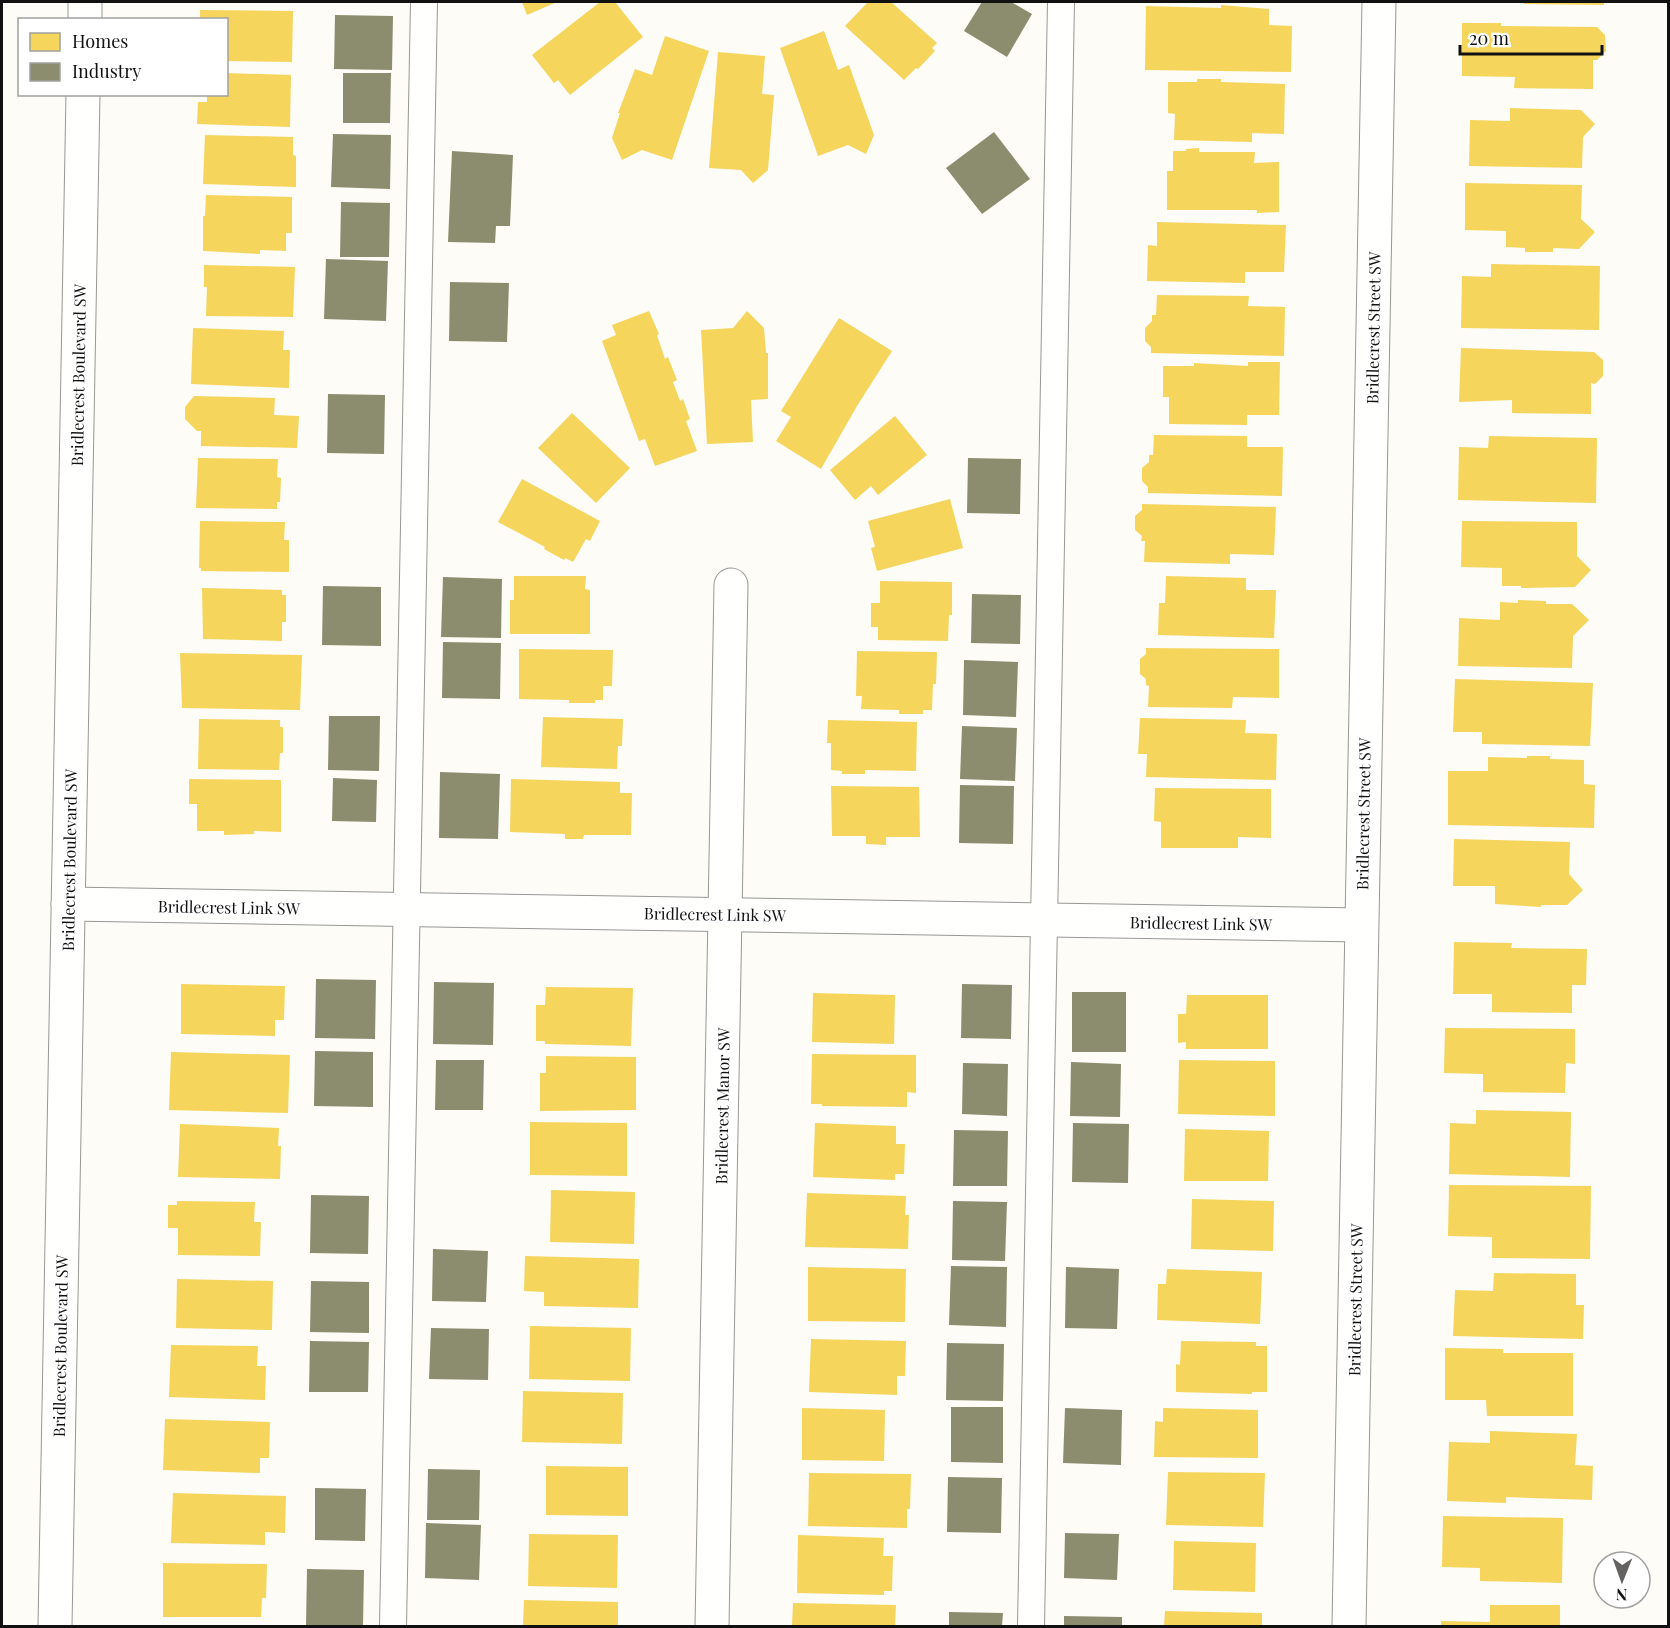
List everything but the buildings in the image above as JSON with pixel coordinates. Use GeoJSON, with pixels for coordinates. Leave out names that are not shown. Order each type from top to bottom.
{"type":"FeatureCollection","features":[{"type":"Feature","properties":{"kind":"street"},"geometry":{"type":"LineString","coordinates":[[85,2],[85,18]]}},
{"type":"Feature","properties":{"kind":"street","name":"Bridlecrest Street SW"},"geometry":{"type":"LineString","coordinates":[[1349,1626],[1379,2]]}},
{"type":"Feature","properties":{"kind":"street","name":"Bridlecrest Boulevard SW"},"geometry":{"type":"LineString","coordinates":[[55,1626],[83,96]]}},
{"type":"Feature","properties":{"kind":"street","name":"Bridlecrest Manor SW"},"geometry":{"type":"LineString","coordinates":[[712,1626],[731,585]]}},
{"type":"Feature","properties":{"kind":"street","name":"Bridlecrest Link SW"},"geometry":{"type":"LineString","coordinates":[[68,904],[1361,925]]}},
{"type":"Feature","properties":{"kind":"lane"},"geometry":{"type":"LineString","coordinates":[[393,1626],[424,2]]}},
{"type":"Feature","properties":{"kind":"lane"},"geometry":{"type":"LineString","coordinates":[[1030,1626],[1061,2]]}}]}
